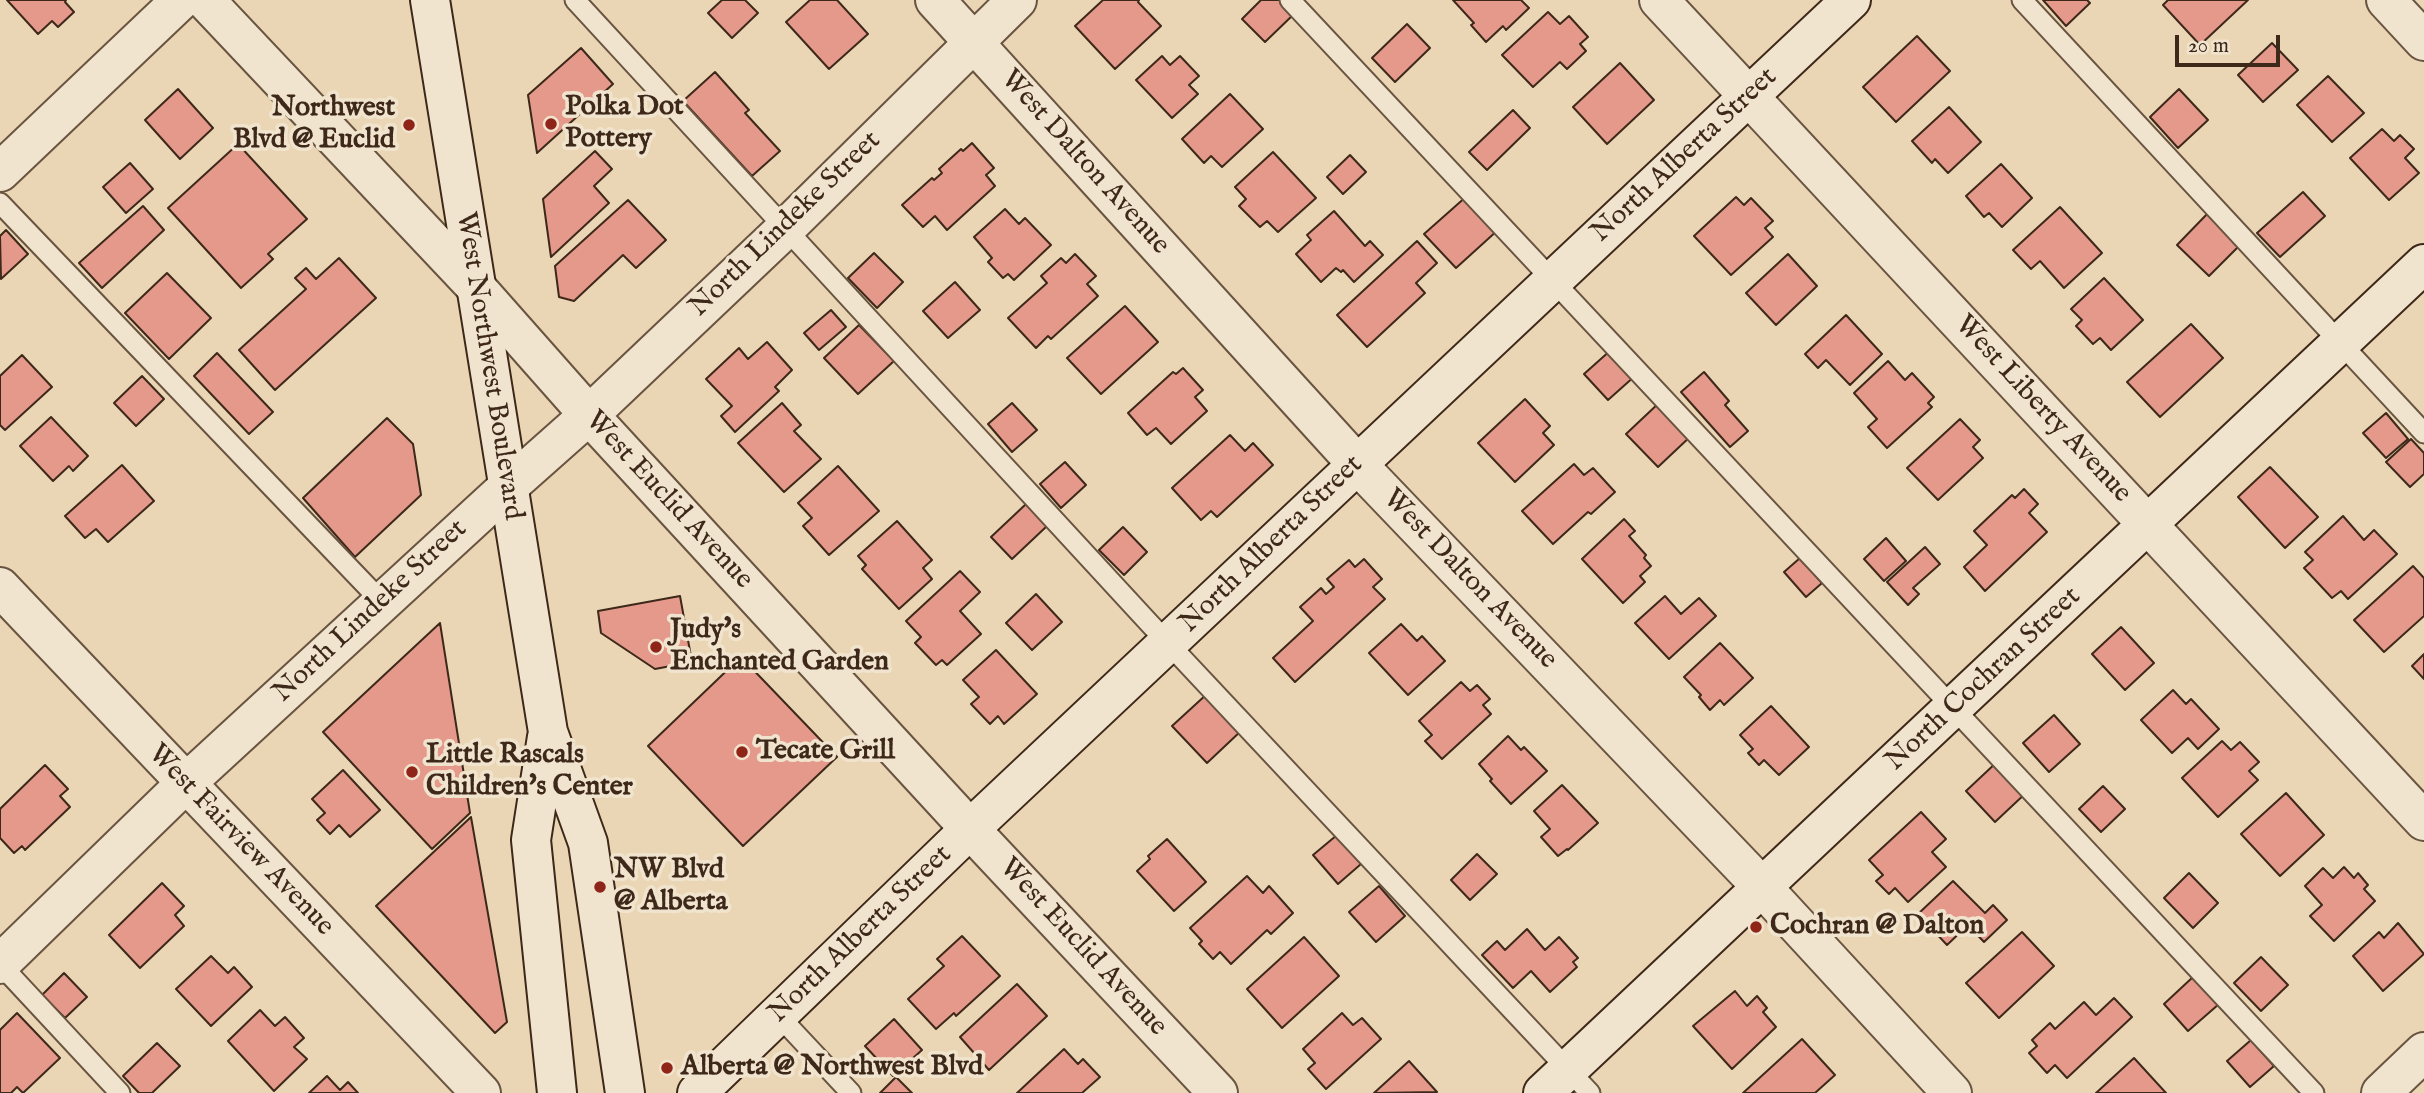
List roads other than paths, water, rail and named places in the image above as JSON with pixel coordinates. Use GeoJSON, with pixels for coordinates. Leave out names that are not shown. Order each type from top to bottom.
{"type":"FeatureCollection","features":[{"type":"Feature","properties":{"kind":"street"},"geometry":{"type":"LineString","coordinates":[[0,172],[181,0]]}},
{"type":"Feature","properties":{"kind":"street","name":"West Euclid Avenue"},"geometry":{"type":"LineString","coordinates":[[205,0],[474,285],[589,415],[970,829],[1218,1093]]}},
{"type":"Feature","properties":{"kind":"street","name":"West Northwest Boulevard"},"geometry":{"type":"LineString","coordinates":[[429,0],[548,732],[587,842],[625,1093]]}},
{"type":"Feature","properties":{"kind":"street","name":"West Dalton Avenue"},"geometry":{"type":"LineString","coordinates":[[935,0],[1357,464],[1762,887],[1952,1093]]}},
{"type":"Feature","properties":{"kind":"street","name":"North Lindeke Street"},"geometry":{"type":"LineString","coordinates":[[0,964],[185,783],[589,415],[786,228],[1017,0]]}},
{"type":"Feature","properties":{"kind":"street","name":"West Liberty Avenue"},"geometry":{"type":"LineString","coordinates":[[1659,0],[2424,821]]}},
{"type":"Feature","properties":{"kind":"street","name":"North Alberta Street"},"geometry":{"type":"LineString","coordinates":[[696,1093],[970,829],[1852,0]]}},
{"type":"Feature","properties":{"kind":"street"},"geometry":{"type":"LineString","coordinates":[[2386,0],[2424,41]]}},
{"type":"Feature","properties":{"kind":"street","name":"North Cochran Street"},"geometry":{"type":"LineString","coordinates":[[1567,1085],[1762,887],[2424,264]]}},
{"type":"Feature","properties":{"kind":"street","name":"West Fairview Avenue"},"geometry":{"type":"LineString","coordinates":[[0,587],[481,1093]]}},
{"type":"Feature","properties":{"kind":"street","name":"West Northwest Boulevard"},"geometry":{"type":"LineString","coordinates":[[548,732],[531,840],[556,1093]]}},
{"type":"Feature","properties":{"kind":"street"},"geometry":{"type":"LineString","coordinates":[[2381,1093],[2424,1052]]}},
{"type":"Feature","properties":{"kind":"lane"},"geometry":{"type":"LineString","coordinates":[[575,0],[1169,643],[1567,1085]]}},
{"type":"Feature","properties":{"kind":"lane"},"geometry":{"type":"LineString","coordinates":[[1290,0],[2314,1093]]}},
{"type":"Feature","properties":{"kind":"lane"},"geometry":{"type":"LineString","coordinates":[[2022,0],[2424,433]]}},
{"type":"Feature","properties":{"kind":"lane"},"geometry":{"type":"LineString","coordinates":[[0,203],[382,602]]}},
{"type":"Feature","properties":{"kind":"lane"},"geometry":{"type":"LineString","coordinates":[[0,964],[120,1093]]}},
{"type":"Feature","properties":{"kind":"lane"},"geometry":{"type":"LineString","coordinates":[[778,1015],[851,1093]]}},
{"type":"Feature","properties":{"kind":"place","name":"Polka Dot Pottery"},"geometry":{"type":"Point","coordinates":[551,124]}},
{"type":"Feature","properties":{"kind":"place","name":"Northwest Blvd @ Euclid"},"geometry":{"type":"Point","coordinates":[409,125]}},
{"type":"Feature","properties":{"kind":"place","name":"Judy's Enchanted Garden"},"geometry":{"type":"Point","coordinates":[656,647]}},
{"type":"Feature","properties":{"kind":"place","name":"Tecate Grill"},"geometry":{"type":"Point","coordinates":[742,752]}},
{"type":"Feature","properties":{"kind":"place","name":"Little Rascals Children's Center"},"geometry":{"type":"Point","coordinates":[412,772]}},
{"type":"Feature","properties":{"kind":"place","name":"NW Blvd @ Alberta"},"geometry":{"type":"Point","coordinates":[600,887]}},
{"type":"Feature","properties":{"kind":"place","name":"Cochran @ Dalton"},"geometry":{"type":"Point","coordinates":[1756,927]}},
{"type":"Feature","properties":{"kind":"place","name":"Alberta @ Northwest Blvd"},"geometry":{"type":"Point","coordinates":[667,1068]}}]}
